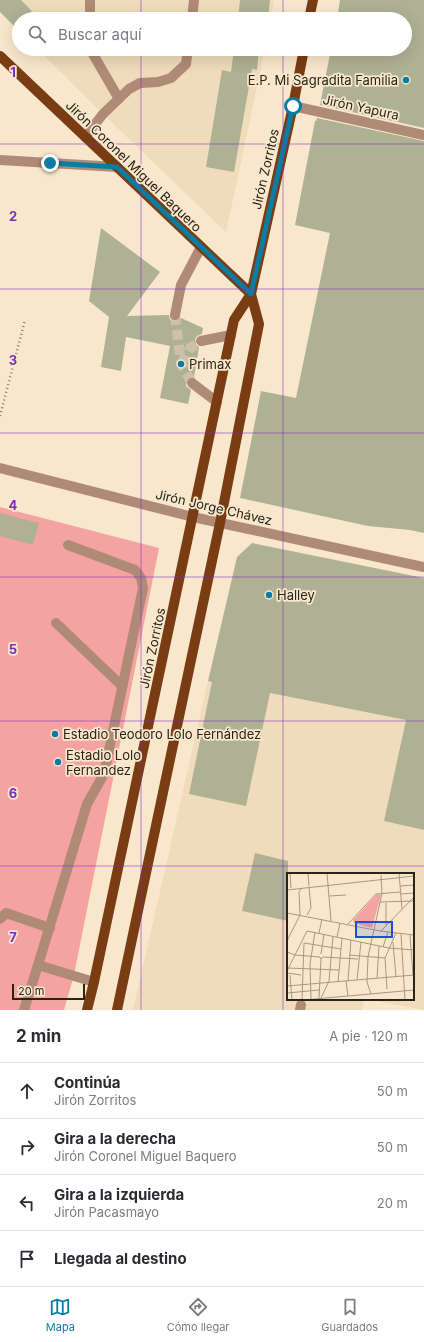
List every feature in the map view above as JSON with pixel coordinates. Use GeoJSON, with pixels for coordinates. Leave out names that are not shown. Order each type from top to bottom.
{"type":"FeatureCollection","features":[{"type":"Feature","properties":{"kind":"main road"},"geometry":{"type":"LineString","coordinates":[[310,12],[313,0]]}},
{"type":"Feature","properties":{"kind":"main road","name":"Jirón Coronel Miguel Baquero"},"geometry":{"type":"LineString","coordinates":[[0,56],[251,294]]}},
{"type":"Feature","properties":{"kind":"main road","name":"Jirón Zorritos"},"geometry":{"type":"LineString","coordinates":[[87,1010],[234,320],[251,294],[303,56]]}},
{"type":"Feature","properties":{"kind":"main road","name":"Jirón Zorritos"},"geometry":{"type":"LineString","coordinates":[[117,1010],[220,523],[259,324],[251,294]]}},
{"type":"Feature","properties":{"kind":"street"},"geometry":{"type":"LineString","coordinates":[[90,0],[90,12]]}},
{"type":"Feature","properties":{"kind":"street"},"geometry":{"type":"LineString","coordinates":[[193,12],[194,0]]}},
{"type":"Feature","properties":{"kind":"street"},"geometry":{"type":"LineString","coordinates":[[94,56],[119,99]]}},
{"type":"Feature","properties":{"kind":"street"},"geometry":{"type":"LineString","coordinates":[[85,137],[103,114],[129,89],[140,83],[158,82],[171,78],[186,64],[187,56]]}},
{"type":"Feature","properties":{"kind":"street","name":"Jirón Yapura"},"geometry":{"type":"LineString","coordinates":[[293,106],[424,135]]}},
{"type":"Feature","properties":{"kind":"street"},"geometry":{"type":"LineString","coordinates":[[0,160],[117,167]]}},
{"type":"Feature","properties":{"kind":"street"},"geometry":{"type":"LineString","coordinates":[[175,315],[181,285],[202,247]]}},
{"type":"Feature","properties":{"kind":"street"},"geometry":{"type":"LineString","coordinates":[[201,341],[231,336]]}},
{"type":"Feature","properties":{"kind":"street"},"geometry":{"type":"LineString","coordinates":[[192,383],[217,402]]}},
{"type":"Feature","properties":{"kind":"street","name":"Jirón Jorge Chávez"},"geometry":{"type":"LineString","coordinates":[[0,468],[193,517],[424,567]]}},
{"type":"Feature","properties":{"kind":"street"},"geometry":{"type":"LineString","coordinates":[[24,1010],[87,804],[104,774],[142,588],[141,578],[135,570],[68,545]]}},
{"type":"Feature","properties":{"kind":"street"},"geometry":{"type":"LineString","coordinates":[[56,623],[122,686]]}},
{"type":"Feature","properties":{"kind":"street"},"geometry":{"type":"LineString","coordinates":[[0,919],[6,913],[50,928]]}},
{"type":"Feature","properties":{"kind":"street"},"geometry":{"type":"LineString","coordinates":[[38,965],[94,982]]}},
{"type":"Feature","properties":{"kind":"path"},"geometry":{"type":"LineString","coordinates":[[0,416],[25,320]]}},
{"type":"Feature","properties":{"kind":"shaded area"},"geometry":{"type":"Polygon","coordinates":[[[0,0],[274,0],[272,12],[12,12],[12,24],[0,12],[0,0]]]}},
{"type":"Feature","properties":{"kind":"shaded area"},"geometry":{"type":"Polygon","coordinates":[[[44,56],[264,56],[226,232],[44,56]]]}},
{"type":"Feature","properties":{"kind":"shaded area","name":"Estadio Lolo Fernandez"},"geometry":{"type":"Polygon","coordinates":[[[0,507],[159,548],[74,975],[64,1010],[0,1010],[0,507]]]}},
{"type":"Feature","properties":{"kind":"shaded area"},"geometry":{"type":"Polygon","coordinates":[[[208,681],[406,720],[384,821],[424,830],[424,1010],[371,1000],[414,1000],[414,873],[287,873],[287,1000],[364,1000],[362,1010],[133,1010],[208,681]]]}},
{"type":"Feature","properties":{"kind":"building"},"geometry":{"type":"Polygon","coordinates":[[[0,0],[21,0],[32,11],[12,12],[12,24],[0,12],[0,0]]]}},
{"type":"Feature","properties":{"kind":"building"},"geometry":{"type":"Polygon","coordinates":[[[240,0],[270,0],[269,12],[239,12],[240,0]]]}},
{"type":"Feature","properties":{"kind":"building"},"geometry":{"type":"Polygon","coordinates":[[[340,0],[424,0],[424,128],[320,105],[330,56],[412,56],[412,12],[338,12],[340,0]]]}},
{"type":"Feature","properties":{"kind":"building"},"geometry":{"type":"Polygon","coordinates":[[[233,56],[258,56],[257,70],[252,69],[234,172],[206,167],[222,70],[231,72],[233,56]]]}},
{"type":"Feature","properties":{"kind":"building"},"geometry":{"type":"Polygon","coordinates":[[[317,118],[424,141],[424,533],[410,530],[368,526],[240,498],[261,391],[296,398],[330,233],[295,225],[315,121],[317,118]]]}},
{"type":"Feature","properties":{"kind":"building"},"geometry":{"type":"Polygon","coordinates":[[[101,228],[160,272],[127,316],[169,315],[170,320],[177,321],[181,318],[203,328],[202,334],[197,336],[195,339],[196,345],[199,347],[194,377],[189,377],[186,382],[186,386],[191,390],[188,404],[160,398],[170,346],[126,337],[121,371],[101,367],[109,317],[89,301],[101,228]]]}},
{"type":"Feature","properties":{"kind":"building"},"geometry":{"type":"Polygon","coordinates":[[[0,513],[39,523],[33,545],[0,536],[0,513]]]}},
{"type":"Feature","properties":{"kind":"building"},"geometry":{"type":"Polygon","coordinates":[[[252,543],[424,578],[424,830],[384,821],[406,720],[270,693],[246,806],[189,794],[212,682],[208,681],[237,557],[252,543]]]}},
{"type":"Feature","properties":{"kind":"building"},"geometry":{"type":"Polygon","coordinates":[[[255,853],[288,861],[287,921],[242,911],[255,853]]]}},
{"type":"Feature","properties":{"kind":"tunnel"},"geometry":{"type":"LineString","coordinates":[[175,315],[181,364],[192,383]]}},
{"type":"Feature","properties":{"kind":"tunnel"},"geometry":{"type":"LineString","coordinates":[[181,364],[190,348],[201,341]]}},
{"type":"Feature","properties":{"kind":"place","name":"E.P. Mi Sagradita Familia"},"geometry":{"type":"Point","coordinates":[406,80]}},
{"type":"Feature","properties":{"kind":"place","name":"Primax"},"geometry":{"type":"Point","coordinates":[181,364]}},
{"type":"Feature","properties":{"kind":"place","name":"Halley"},"geometry":{"type":"Point","coordinates":[269,595]}},
{"type":"Feature","properties":{"kind":"place","name":"Estadio Teodoro Lolo Fernández"},"geometry":{"type":"Point","coordinates":[55,734]}},
{"type":"Feature","properties":{"kind":"place","name":"Estadio Lolo Fernandez"},"geometry":{"type":"Point","coordinates":[58,762]}},
{"type":"Feature","properties":{"kind":"route"},"geometry":{"type":"LineString","coordinates":[[50,163],[117,167],[251,294],[293,106]]}}]}
